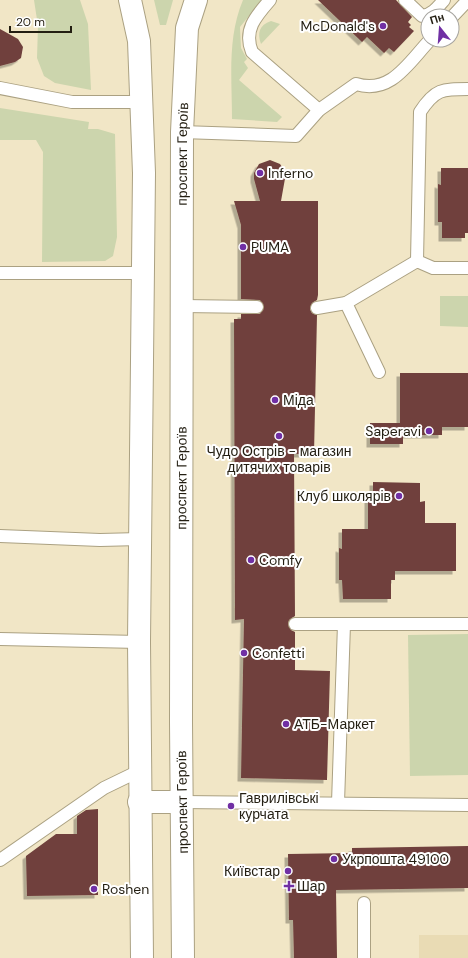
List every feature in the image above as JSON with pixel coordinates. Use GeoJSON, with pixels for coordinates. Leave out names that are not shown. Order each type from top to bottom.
{"type":"FeatureCollection","features":[{"type":"Feature","properties":{"kind":"main road"},"geometry":{"type":"LineString","coordinates":[[130,0],[139,42],[144,173],[139,642],[139,802],[142,958]]}},
{"type":"Feature","properties":{"kind":"main road","name":"проспект Героїв"},"geometry":{"type":"LineString","coordinates":[[183,958],[182,132],[186,28],[196,0]]}},
{"type":"Feature","properties":{"kind":"main road"},"geometry":{"type":"LineString","coordinates":[[139,802],[182,802]]}},
{"type":"Feature","properties":{"kind":"lane"},"geometry":{"type":"LineString","coordinates":[[270,0],[254,18],[250,27],[249,45],[252,52],[318,110]]}},
{"type":"Feature","properties":{"kind":"lane"},"geometry":{"type":"LineString","coordinates":[[405,0],[422,16],[433,12],[444,0]]}},
{"type":"Feature","properties":{"kind":"lane"},"geometry":{"type":"LineString","coordinates":[[460,8],[468,0]]}},
{"type":"Feature","properties":{"kind":"lane"},"geometry":{"type":"LineString","coordinates":[[182,132],[296,136],[318,110],[356,84],[367,87],[382,85],[392,81],[423,48]]}},
{"type":"Feature","properties":{"kind":"lane"},"geometry":{"type":"LineString","coordinates":[[0,88],[72,102],[142,102]]}},
{"type":"Feature","properties":{"kind":"lane"},"geometry":{"type":"LineString","coordinates":[[417,261],[420,112],[429,97],[446,89],[468,89]]}},
{"type":"Feature","properties":{"kind":"lane"},"geometry":{"type":"LineString","coordinates":[[417,261],[434,268],[468,268]]}},
{"type":"Feature","properties":{"kind":"lane"},"geometry":{"type":"LineString","coordinates":[[317,308],[346,303],[417,261]]}},
{"type":"Feature","properties":{"kind":"lane"},"geometry":{"type":"LineString","coordinates":[[0,273],[144,273]]}},
{"type":"Feature","properties":{"kind":"lane"},"geometry":{"type":"LineString","coordinates":[[346,303],[379,372]]}},
{"type":"Feature","properties":{"kind":"lane"},"geometry":{"type":"LineString","coordinates":[[183,306],[257,307]]}},
{"type":"Feature","properties":{"kind":"lane"},"geometry":{"type":"LineString","coordinates":[[0,536],[100,540],[140,539]]}},
{"type":"Feature","properties":{"kind":"lane"},"geometry":{"type":"LineString","coordinates":[[295,624],[468,624]]}},
{"type":"Feature","properties":{"kind":"lane"},"geometry":{"type":"LineString","coordinates":[[338,803],[344,624]]}},
{"type":"Feature","properties":{"kind":"lane"},"geometry":{"type":"LineString","coordinates":[[0,639],[139,642]]}},
{"type":"Feature","properties":{"kind":"lane"},"geometry":{"type":"LineString","coordinates":[[0,860],[104,788],[139,771]]}},
{"type":"Feature","properties":{"kind":"lane"},"geometry":{"type":"LineString","coordinates":[[182,802],[468,804]]}},
{"type":"Feature","properties":{"kind":"lane"},"geometry":{"type":"LineString","coordinates":[[364,903],[364,958]]}},
{"type":"Feature","properties":{"kind":"shaded area"},"geometry":{"type":"Polygon","coordinates":[[[419,935],[468,935],[468,958],[419,958],[419,935]]]}},
{"type":"Feature","properties":{"kind":"green space"},"geometry":{"type":"Polygon","coordinates":[[[34,0],[80,0],[88,24],[91,90],[55,83],[44,76],[37,58],[38,26],[34,0]]]}},
{"type":"Feature","properties":{"kind":"green space"},"geometry":{"type":"Polygon","coordinates":[[[154,0],[173,0],[166,25],[160,25],[154,0]]]}},
{"type":"Feature","properties":{"kind":"green space"},"geometry":{"type":"Polygon","coordinates":[[[243,0],[262,0],[240,27],[241,48],[247,59],[244,62],[248,68],[239,80],[282,117],[277,122],[232,119],[232,44],[238,14],[243,0]]]}},
{"type":"Feature","properties":{"kind":"green space"},"geometry":{"type":"Polygon","coordinates":[[[271,21],[280,24],[261,44],[259,36],[260,30],[264,25],[271,21]]]}},
{"type":"Feature","properties":{"kind":"green space"},"geometry":{"type":"Polygon","coordinates":[[[0,108],[89,122],[88,129],[98,129],[115,134],[117,237],[113,256],[105,261],[42,262],[43,152],[36,140],[0,140],[0,108]]]}},
{"type":"Feature","properties":{"kind":"green space"},"geometry":{"type":"Polygon","coordinates":[[[440,296],[468,296],[468,327],[440,326],[440,296]]]}},
{"type":"Feature","properties":{"kind":"green space"},"geometry":{"type":"Polygon","coordinates":[[[468,634],[468,775],[410,776],[408,635],[468,634]]]}},
{"type":"Feature","properties":{"kind":"building","name":"McDonald's"},"geometry":{"type":"Polygon","coordinates":[[[318,0],[396,0],[412,17],[408,22],[411,25],[409,27],[414,31],[394,52],[389,48],[384,53],[367,37],[362,42],[318,0]]]}},
{"type":"Feature","properties":{"kind":"building"},"geometry":{"type":"Polygon","coordinates":[[[0,29],[18,39],[23,47],[21,58],[15,62],[0,66],[0,29]]]}},
{"type":"Feature","properties":{"kind":"building"},"geometry":{"type":"Polygon","coordinates":[[[270,160],[280,164],[286,173],[281,201],[318,201],[318,295],[317,300],[312,303],[310,309],[312,313],[317,315],[314,454],[294,454],[295,616],[289,620],[288,624],[291,630],[295,632],[295,670],[330,671],[327,780],[241,778],[244,619],[235,620],[234,319],[241,319],[241,314],[260,314],[264,307],[260,300],[241,299],[241,225],[234,201],[260,201],[254,179],[254,173],[259,164],[270,160]]]}},
{"type":"Feature","properties":{"kind":"building"},"geometry":{"type":"Polygon","coordinates":[[[441,168],[468,168],[468,233],[465,233],[465,238],[442,238],[442,222],[438,222],[438,184],[441,185],[441,168]]]}},
{"type":"Feature","properties":{"kind":"building"},"geometry":{"type":"Polygon","coordinates":[[[400,373],[468,373],[468,427],[442,427],[442,435],[403,435],[403,444],[370,444],[370,423],[400,423],[400,373]]]}},
{"type":"Feature","properties":{"kind":"building"},"geometry":{"type":"Polygon","coordinates":[[[373,482],[420,483],[420,502],[425,501],[425,523],[456,523],[456,571],[395,571],[395,580],[391,580],[391,599],[343,599],[342,580],[339,580],[339,548],[342,549],[342,529],[368,529],[368,499],[373,498],[373,482]]]}},
{"type":"Feature","properties":{"kind":"building"},"geometry":{"type":"Polygon","coordinates":[[[98,809],[98,895],[27,896],[26,856],[56,834],[77,834],[77,816],[86,810],[98,809]]]}},
{"type":"Feature","properties":{"kind":"building"},"geometry":{"type":"Polygon","coordinates":[[[468,846],[468,888],[336,890],[337,958],[294,958],[293,920],[289,920],[288,854],[352,853],[352,848],[468,846]]]}},
{"type":"Feature","properties":{"kind":"place","name":"McDonald's"},"geometry":{"type":"Point","coordinates":[383,26]}},
{"type":"Feature","properties":{"kind":"place","name":"Inferno"},"geometry":{"type":"Point","coordinates":[260,173]}},
{"type":"Feature","properties":{"kind":"place","name":"PUMA"},"geometry":{"type":"Point","coordinates":[243,247]}},
{"type":"Feature","properties":{"kind":"place","name":"Міда"},"geometry":{"type":"Point","coordinates":[275,400]}},
{"type":"Feature","properties":{"kind":"place","name":"Saperavi"},"geometry":{"type":"Point","coordinates":[429,431]}},
{"type":"Feature","properties":{"kind":"place","name":"Чудо Острів - магазин дитячих товарів"},"geometry":{"type":"Point","coordinates":[279,436]}},
{"type":"Feature","properties":{"kind":"place","name":"Клуб школярів"},"geometry":{"type":"Point","coordinates":[399,496]}},
{"type":"Feature","properties":{"kind":"place","name":"Comfy"},"geometry":{"type":"Point","coordinates":[251,560]}},
{"type":"Feature","properties":{"kind":"place","name":"Confetti"},"geometry":{"type":"Point","coordinates":[244,653]}},
{"type":"Feature","properties":{"kind":"place","name":"АТБ-Маркет"},"geometry":{"type":"Point","coordinates":[286,724]}},
{"type":"Feature","properties":{"kind":"place","name":"Гаврилівські курчата"},"geometry":{"type":"Point","coordinates":[231,806]}},
{"type":"Feature","properties":{"kind":"place","name":"Укрпошта 49100"},"geometry":{"type":"Point","coordinates":[334,859]}},
{"type":"Feature","properties":{"kind":"place","name":"Київстар"},"geometry":{"type":"Point","coordinates":[288,871]}},
{"type":"Feature","properties":{"kind":"place","name":"Шар"},"geometry":{"type":"Point","coordinates":[289,886]}},
{"type":"Feature","properties":{"kind":"place","name":"Roshen"},"geometry":{"type":"Point","coordinates":[94,889]}}]}
